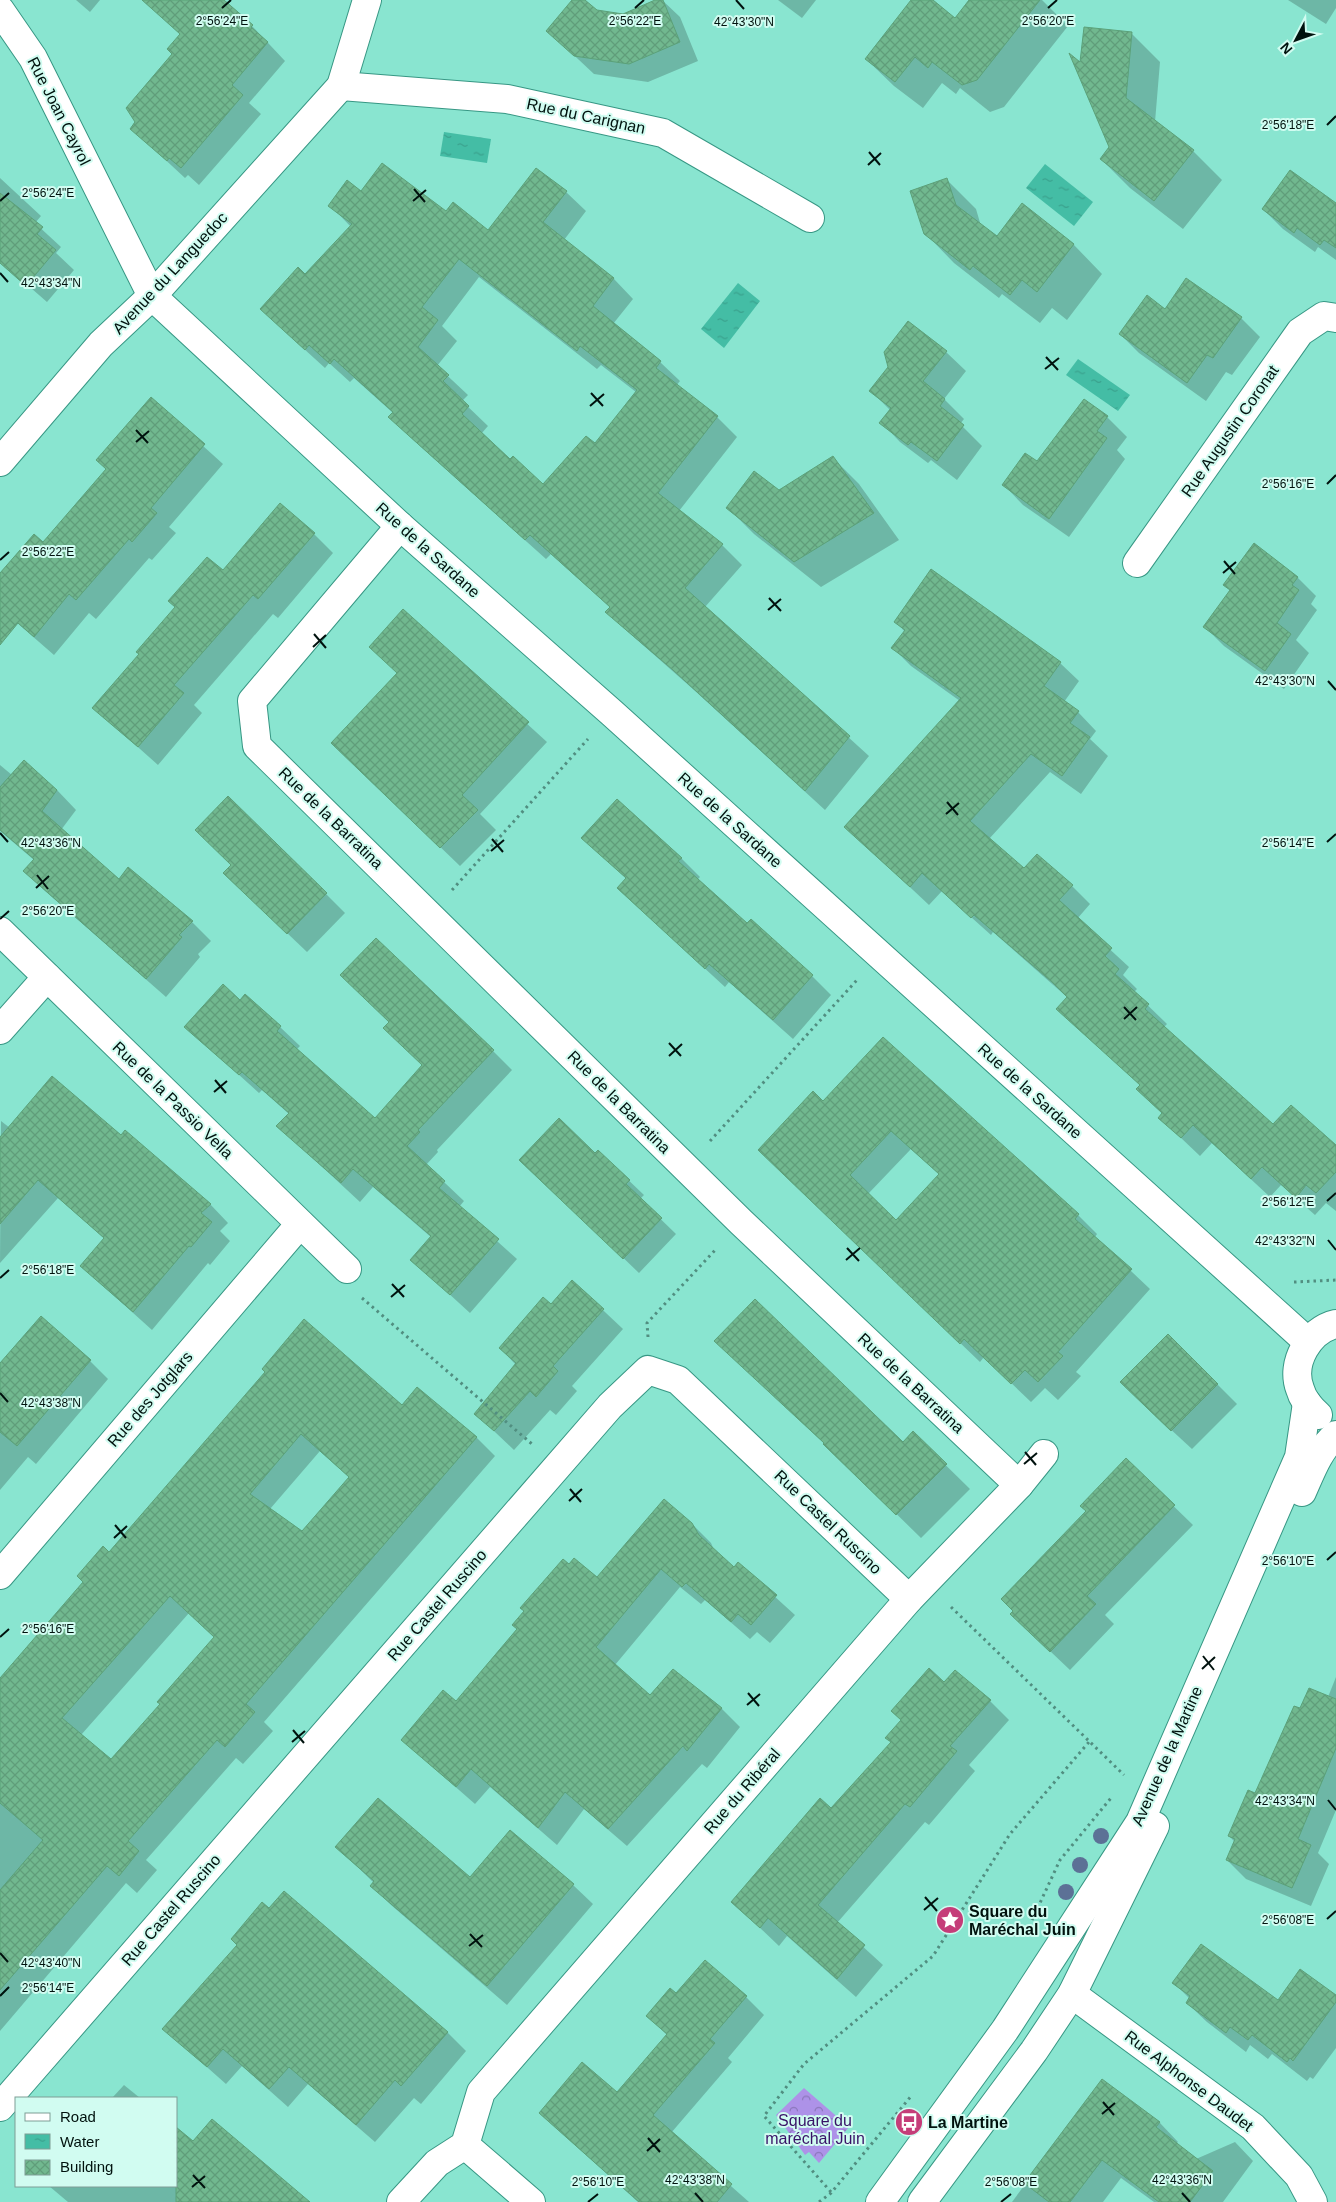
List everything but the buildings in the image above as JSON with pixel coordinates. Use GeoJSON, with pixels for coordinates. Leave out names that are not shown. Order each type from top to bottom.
{"type":"FeatureCollection","features":[{"type":"Feature","properties":{"kind":"street"},"geometry":{"type":"LineString","coordinates":[[341,86],[367,0]]}},
{"type":"Feature","properties":{"kind":"street","name":"Rue Joan Cayrol"},"geometry":{"type":"LineString","coordinates":[[0,10],[33,58],[152,296]]}},
{"type":"Feature","properties":{"kind":"street","name":"Rue du Carignan"},"geometry":{"type":"LineString","coordinates":[[341,86],[507,99],[663,133],[810,218]]}},
{"type":"Feature","properties":{"kind":"street","name":"Avenue du Languedoc"},"geometry":{"type":"LineString","coordinates":[[0,462],[102,344],[152,296],[341,86]]}},
{"type":"Feature","properties":{"kind":"street","name":"Rue de la Sardane"},"geometry":{"type":"LineString","coordinates":[[152,296],[400,526],[612,713],[1308,1342]]}},
{"type":"Feature","properties":{"kind":"street","name":"Rue Augustin Coronat"},"geometry":{"type":"LineString","coordinates":[[1137,563],[1300,332],[1324,316],[1336,318]]}},
{"type":"Feature","properties":{"kind":"street","name":"Rue de la Barratina"},"geometry":{"type":"LineString","coordinates":[[400,526],[252,702],[257,746],[740,1222],[1019,1485]]}},
{"type":"Feature","properties":{"kind":"street","name":"Rue de la Passio Vella"},"geometry":{"type":"LineString","coordinates":[[0,931],[347,1269]]}},
{"type":"Feature","properties":{"kind":"street"},"geometry":{"type":"LineString","coordinates":[[0,1030],[47,977]]}},
{"type":"Feature","properties":{"kind":"street","name":"Rue des Jotglars"},"geometry":{"type":"LineString","coordinates":[[0,1574],[300,1224]]}},
{"type":"Feature","properties":{"kind":"street"},"geometry":{"type":"LineString","coordinates":[[1336,1324],[1319,1331],[1308,1342],[1300,1356],[1297,1372],[1299,1388],[1307,1403],[1318,1414],[1336,1424]]}},
{"type":"Feature","properties":{"kind":"street","name":"Rue Castel Ruscino"},"geometry":{"type":"LineString","coordinates":[[0,2107],[557,1465],[610,1406],[648,1370],[678,1380],[917,1590]]}},
{"type":"Feature","properties":{"kind":"street","name":"Avenue de la Martine"},"geometry":{"type":"LineString","coordinates":[[880,2202],[1005,2030],[1140,1822],[1299,1457],[1307,1403]]}},
{"type":"Feature","properties":{"kind":"street","name":"Avenue de la Martine"},"geometry":{"type":"LineString","coordinates":[[922,2202],[1034,2051],[1072,1994],[1162,1812],[1314,1466],[1330,1440],[1336,1434]]}},
{"type":"Feature","properties":{"kind":"street","name":"Rue du Ribéral"},"geometry":{"type":"LineString","coordinates":[[465,2145],[481,2092],[917,1590],[1019,1485],[1044,1454]]}},
{"type":"Feature","properties":{"kind":"street","name":"Rue Alphonse Daudet"},"geometry":{"type":"LineString","coordinates":[[1072,1994],[1253,2127],[1299,2176],[1313,2202]]}},
{"type":"Feature","properties":{"kind":"street"},"geometry":{"type":"LineString","coordinates":[[401,2202],[437,2163],[465,2145],[532,2202]]}},
{"type":"Feature","properties":{"kind":"path"},"geometry":{"type":"LineString","coordinates":[[429,915],[612,713]]}},
{"type":"Feature","properties":{"kind":"path"},"geometry":{"type":"LineString","coordinates":[[686,1167],[879,956]]}},
{"type":"Feature","properties":{"kind":"path"},"geometry":{"type":"LineString","coordinates":[[648,1370],[648,1323],[740,1222]]}},
{"type":"Feature","properties":{"kind":"path"},"geometry":{"type":"LineString","coordinates":[[347,1269],[345,1284],[557,1465]]}},
{"type":"Feature","properties":{"kind":"path"},"geometry":{"type":"LineString","coordinates":[[1295,1281],[1336,1280]]}},
{"type":"Feature","properties":{"kind":"path"},"geometry":{"type":"LineString","coordinates":[[917,1590],[1127,1778]]}},
{"type":"Feature","properties":{"kind":"path"},"geometry":{"type":"LineString","coordinates":[[831,2193],[764,2116],[804,2064],[933,1956],[1010,1834],[1089,1742]]}},
{"type":"Feature","properties":{"kind":"path"},"geometry":{"type":"LineString","coordinates":[[1031,1922],[1060,1860],[1115,1793]]}},
{"type":"Feature","properties":{"kind":"path"},"geometry":{"type":"LineString","coordinates":[[819,2202],[831,2193],[917,2088]]}},
{"type":"Feature","properties":{"kind":"green space","name":"Square du maréchal Juin"},"geometry":{"type":"Polygon","coordinates":[[[804,2088],[849,2127],[819,2163],[809,2152],[805,2155],[776,2115],[804,2088]]]}},
{"type":"Feature","properties":{"kind":"water"},"geometry":{"type":"Polygon","coordinates":[[[444,132],[491,139],[487,163],[440,156],[444,132]]]}},
{"type":"Feature","properties":{"kind":"water"},"geometry":{"type":"Polygon","coordinates":[[[1045,164],[1093,202],[1074,226],[1026,188],[1045,164]]]}},
{"type":"Feature","properties":{"kind":"water"},"geometry":{"type":"Polygon","coordinates":[[[738,283],[760,301],[724,348],[701,329],[738,283]]]}},
{"type":"Feature","properties":{"kind":"water"},"geometry":{"type":"Polygon","coordinates":[[[1078,359],[1130,395],[1118,411],[1066,375],[1078,359]]]}},
{"type":"Feature","properties":{"kind":"place","name":"Square du Maréchal Juin"},"geometry":{"type":"Point","coordinates":[950,1920]}},
{"type":"Feature","properties":{"kind":"place","name":"La Martine"},"geometry":{"type":"Point","coordinates":[909,2122]}}]}
